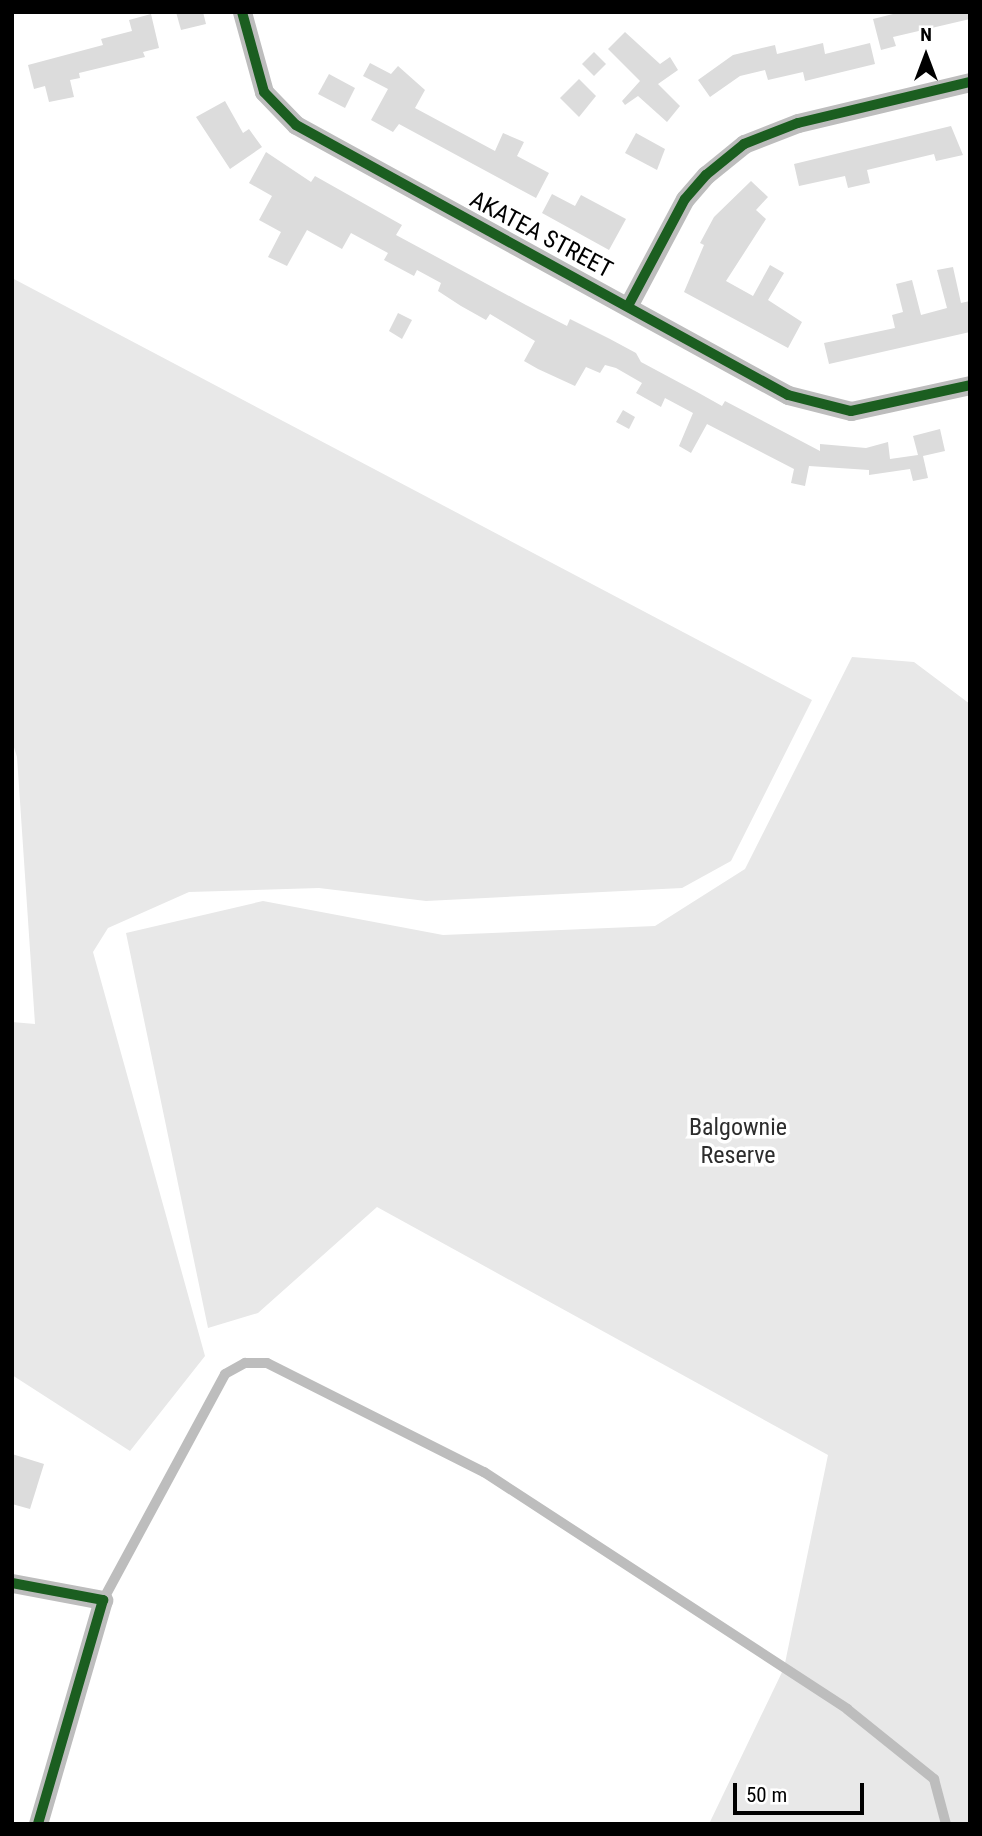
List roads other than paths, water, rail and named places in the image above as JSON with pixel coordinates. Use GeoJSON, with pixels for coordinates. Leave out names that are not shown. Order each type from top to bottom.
{"type":"FeatureCollection","features":[{"type":"Feature","properties":{"kind":"street","name":"AKATEA STREET"},"geometry":{"type":"LineString","coordinates":[[242,12],[264,92],[296,125],[811,404],[851,411],[970,385]]}},
{"type":"Feature","properties":{"kind":"street"},"geometry":{"type":"LineString","coordinates":[[628,306],[685,199],[706,175],[744,144],[789,126],[970,82]]}},
{"type":"Feature","properties":{"kind":"street"},"geometry":{"type":"LineString","coordinates":[[12,1583],[103,1601],[38,1824]]}},
{"type":"Feature","properties":{"kind":"lane"},"geometry":{"type":"LineString","coordinates":[[103,1601],[225,1374],[245,1363],[267,1363],[484,1472],[847,1709],[934,1779],[946,1824]]}},
{"type":"Feature","properties":{"kind":"park label","name":"Balgownie Reserve"},"geometry":{"type":"Point","coordinates":[738,1142]}}]}
